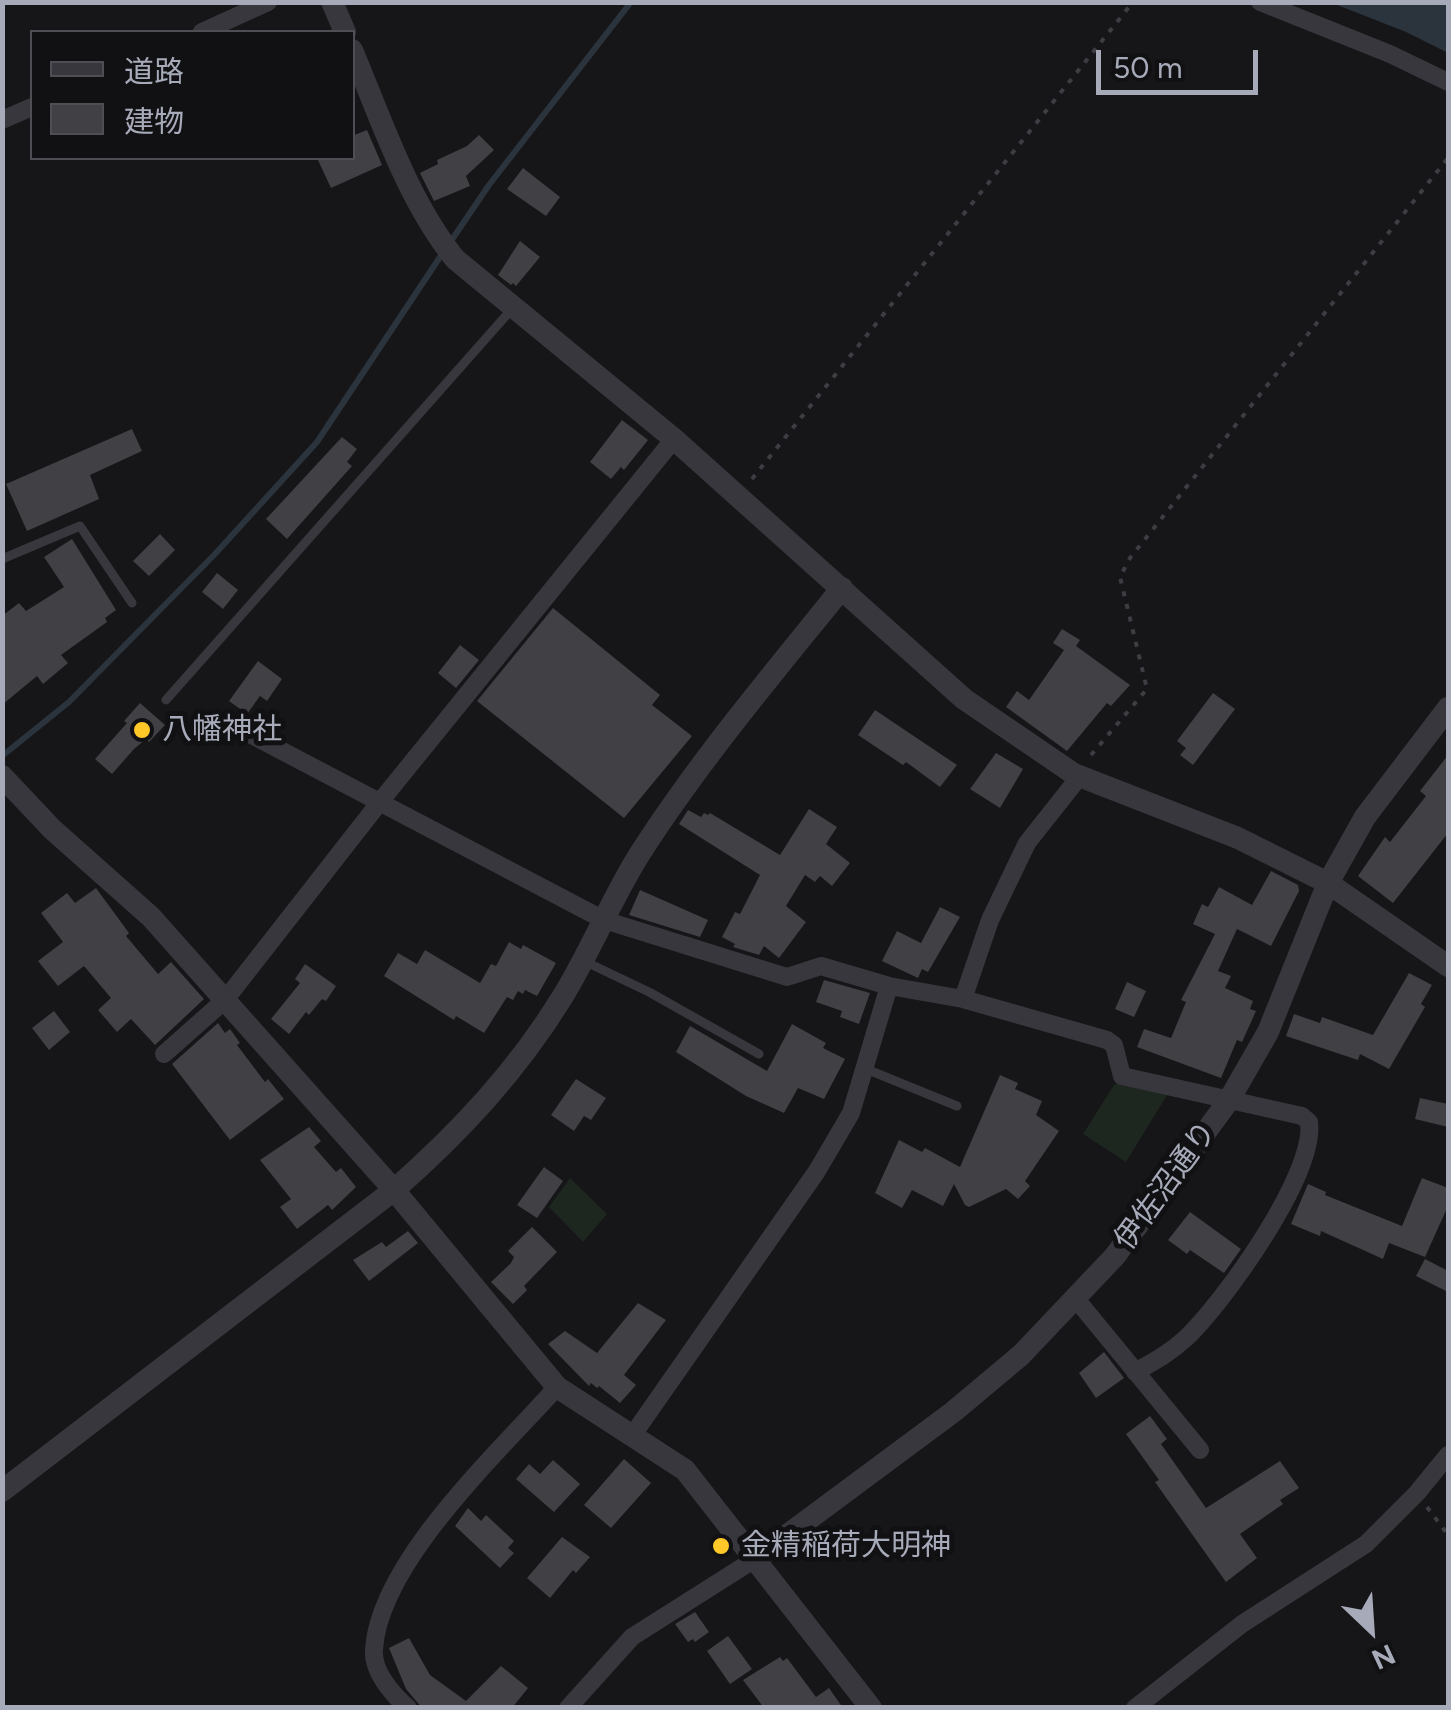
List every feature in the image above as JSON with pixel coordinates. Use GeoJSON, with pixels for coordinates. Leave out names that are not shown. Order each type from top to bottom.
{"type":"FeatureCollection","features":[{"type":"Feature","properties":{"kind":"street"},"geometry":{"type":"LineString","coordinates":[[206,30],[268,2]]}},
{"type":"Feature","properties":{"kind":"street"},"geometry":{"type":"LineString","coordinates":[[332,2],[344,30]]}},
{"type":"Feature","properties":{"kind":"street"},"geometry":{"type":"LineString","coordinates":[[1260,2],[1390,54],[1448,82]]}},
{"type":"Feature","properties":{"kind":"street"},"geometry":{"type":"LineString","coordinates":[[355,57],[415,197],[434,233],[455,259],[674,438],[964,699],[1077,775],[1238,838],[1328,883],[1448,966]]}},
{"type":"Feature","properties":{"kind":"street"},"geometry":{"type":"LineString","coordinates":[[2,120],[30,108]]}},
{"type":"Feature","properties":{"kind":"street"},"geometry":{"type":"LineString","coordinates":[[164,1054],[225,1000],[379,802],[674,438]]}},
{"type":"Feature","properties":{"kind":"street"},"geometry":{"type":"LineString","coordinates":[[2,1492],[394,1190],[484,1105],[519,1062],[583,960],[637,859],[692,776],[842,588]]}},
{"type":"Feature","properties":{"kind":"street","name":"伊佐沼通り"},"geometry":{"type":"LineString","coordinates":[[755,1558],[954,1412],[1021,1355],[1115,1256],[1229,1100],[1268,1032],[1328,883],[1365,817],[1448,708]]}},
{"type":"Feature","properties":{"kind":"street"},"geometry":{"type":"LineString","coordinates":[[246,732],[604,920],[787,977],[821,966],[889,986],[963,999],[1107,1040],[1114,1045],[1122,1076],[1302,1116],[1309,1122],[1308,1148],[1285,1202],[1204,1319],[1170,1352],[1135,1372]]}},
{"type":"Feature","properties":{"kind":"street"},"geometry":{"type":"LineString","coordinates":[[963,999],[990,920],[1027,843],[1077,775]]}},
{"type":"Feature","properties":{"kind":"street"},"geometry":{"type":"LineString","coordinates":[[2,776],[52,828],[151,917],[394,1190],[558,1387],[685,1470],[871,1708]]}},
{"type":"Feature","properties":{"kind":"street"},"geometry":{"type":"LineString","coordinates":[[632,1436],[817,1171],[851,1113],[889,986]]}},
{"type":"Feature","properties":{"kind":"street"},"geometry":{"type":"LineString","coordinates":[[1076,1300],[1200,1450]]}},
{"type":"Feature","properties":{"kind":"street"},"geometry":{"type":"LineString","coordinates":[[408,1708],[383,1680],[373,1653],[387,1600],[433,1526],[558,1387]]}},
{"type":"Feature","properties":{"kind":"street"},"geometry":{"type":"LineString","coordinates":[[1134,1708],[1242,1624],[1366,1544],[1448,1455]]}},
{"type":"Feature","properties":{"kind":"street"},"geometry":{"type":"LineString","coordinates":[[568,1708],[632,1637],[755,1558]]}},
{"type":"Feature","properties":{"kind":"lane"},"geometry":{"type":"LineString","coordinates":[[166,700],[513,308]]}},
{"type":"Feature","properties":{"kind":"lane"},"geometry":{"type":"LineString","coordinates":[[2,559],[80,526],[132,603]]}},
{"type":"Feature","properties":{"kind":"lane"},"geometry":{"type":"LineString","coordinates":[[583,960],[649,992],[758,1054]]}},
{"type":"Feature","properties":{"kind":"lane"},"geometry":{"type":"LineString","coordinates":[[863,1068],[958,1106]]}},
{"type":"Feature","properties":{"kind":"path"},"geometry":{"type":"LineString","coordinates":[[737,498],[1134,2]]}},
{"type":"Feature","properties":{"kind":"path"},"geometry":{"type":"LineString","coordinates":[[1077,775],[1147,689],[1120,577],[1130,558],[1448,158]]}},
{"type":"Feature","properties":{"kind":"path"},"geometry":{"type":"LineString","coordinates":[[1417,1493],[1448,1535]]}},
{"type":"Feature","properties":{"kind":"shaded area"},"geometry":{"type":"Polygon","coordinates":[[[1332,3],[1448,3],[1448,53],[1406,32],[1332,3]]]}},
{"type":"Feature","properties":{"kind":"shaded area"},"geometry":{"type":"Polygon","coordinates":[[[1121,1081],[1169,1092],[1126,1162],[1083,1134],[1114,1085],[1121,1081]]]}},
{"type":"Feature","properties":{"kind":"shaded area"},"geometry":{"type":"Polygon","coordinates":[[[570,1178],[607,1214],[583,1242],[549,1207],[570,1178]]]}},
{"type":"Feature","properties":{"kind":"building"},"geometry":{"type":"Polygon","coordinates":[[[367,130],[382,165],[331,188],[318,160],[355,160],[355,135],[367,130]]]}},
{"type":"Feature","properties":{"kind":"building"},"geometry":{"type":"Polygon","coordinates":[[[479,135],[494,150],[466,176],[470,186],[434,201],[420,173],[479,135]]]}},
{"type":"Feature","properties":{"kind":"building"},"geometry":{"type":"Polygon","coordinates":[[[523,168],[560,197],[546,216],[507,189],[523,168]]]}},
{"type":"Feature","properties":{"kind":"building"},"geometry":{"type":"Polygon","coordinates":[[[520,241],[540,257],[516,286],[498,275],[520,241]]]}},
{"type":"Feature","properties":{"kind":"building"},"geometry":{"type":"Polygon","coordinates":[[[622,420],[648,440],[624,470],[621,467],[611,479],[590,462],[622,420]]]}},
{"type":"Feature","properties":{"kind":"building"},"geometry":{"type":"Polygon","coordinates":[[[132,429],[142,451],[90,475],[99,499],[27,531],[6,484],[132,429]]]}},
{"type":"Feature","properties":{"kind":"building"},"geometry":{"type":"Polygon","coordinates":[[[342,437],[357,449],[347,462],[352,466],[287,539],[266,519],[342,437]]]}},
{"type":"Feature","properties":{"kind":"building"},"geometry":{"type":"Polygon","coordinates":[[[160,534],[175,550],[149,576],[133,561],[160,534]]]}},
{"type":"Feature","properties":{"kind":"building"},"geometry":{"type":"Polygon","coordinates":[[[72,539],[116,610],[105,618],[107,622],[61,655],[68,663],[43,684],[37,676],[2,705],[2,616],[19,603],[26,611],[64,587],[44,557],[72,539]]]}},
{"type":"Feature","properties":{"kind":"building"},"geometry":{"type":"Polygon","coordinates":[[[217,573],[238,590],[223,609],[202,592],[217,573]]]}},
{"type":"Feature","properties":{"kind":"building"},"geometry":{"type":"Polygon","coordinates":[[[553,608],[660,695],[652,705],[692,736],[624,818],[477,701],[553,608]]]}},
{"type":"Feature","properties":{"kind":"building"},"geometry":{"type":"Polygon","coordinates":[[[1062,629],[1080,640],[1076,646],[1130,685],[1111,706],[1107,703],[1067,751],[1006,707],[1017,691],[1029,700],[1064,650],[1053,643],[1062,629]]]}},
{"type":"Feature","properties":{"kind":"building"},"geometry":{"type":"Polygon","coordinates":[[[460,645],[479,660],[456,688],[438,673],[460,645]]]}},
{"type":"Feature","properties":{"kind":"building"},"geometry":{"type":"Polygon","coordinates":[[[258,661],[282,679],[267,701],[260,696],[247,714],[229,701],[258,661]]]}},
{"type":"Feature","properties":{"kind":"building"},"geometry":{"type":"Polygon","coordinates":[[[1213,693],[1235,709],[1193,765],[1180,755],[1186,748],[1177,741],[1213,693]]]}},
{"type":"Feature","properties":{"kind":"building"},"geometry":{"type":"Polygon","coordinates":[[[140,703],[165,725],[149,742],[146,739],[134,749],[112,774],[95,759],[140,703]]]}},
{"type":"Feature","properties":{"kind":"building"},"geometry":{"type":"Polygon","coordinates":[[[875,710],[957,765],[940,787],[858,735],[875,710]]]}},
{"type":"Feature","properties":{"kind":"building"},"geometry":{"type":"Polygon","coordinates":[[[996,753],[1023,769],[1000,808],[970,789],[996,753]]]}},
{"type":"Feature","properties":{"kind":"building"},"geometry":{"type":"Polygon","coordinates":[[[1448,755],[1448,833],[1393,903],[1358,876],[1385,837],[1390,842],[1426,796],[1420,791],[1448,755]]]}},
{"type":"Feature","properties":{"kind":"building"},"geometry":{"type":"Polygon","coordinates":[[[809,809],[837,827],[826,844],[850,863],[832,886],[820,876],[815,882],[805,875],[786,906],[806,922],[779,958],[764,946],[759,955],[733,947],[735,944],[722,937],[735,912],[740,914],[760,875],[679,824],[688,810],[701,817],[710,813],[780,855],[809,809]]]}},
{"type":"Feature","properties":{"kind":"building"},"geometry":{"type":"Polygon","coordinates":[[[1271,871],[1298,885],[1299,891],[1271,946],[1237,929],[1218,971],[1231,976],[1225,988],[1253,1001],[1250,1009],[1256,1011],[1242,1042],[1237,1040],[1221,1078],[1137,1047],[1144,1029],[1171,1038],[1186,1002],[1181,1000],[1215,934],[1193,924],[1202,904],[1208,907],[1219,887],[1252,905],[1271,871]]]}},
{"type":"Feature","properties":{"kind":"building"},"geometry":{"type":"Polygon","coordinates":[[[96,888],[129,933],[126,936],[158,974],[171,962],[204,999],[155,1045],[131,1019],[117,1032],[98,1010],[111,998],[84,966],[58,986],[38,961],[63,942],[41,913],[67,893],[75,903],[96,888]]]}},
{"type":"Feature","properties":{"kind":"building"},"geometry":{"type":"Polygon","coordinates":[[[640,890],[708,920],[700,937],[629,915],[640,890]]]}},
{"type":"Feature","properties":{"kind":"building"},"geometry":{"type":"Polygon","coordinates":[[[940,907],[960,917],[928,972],[922,969],[918,978],[882,961],[897,931],[921,943],[940,907]]]}},
{"type":"Feature","properties":{"kind":"building"},"geometry":{"type":"Polygon","coordinates":[[[509,942],[556,963],[537,996],[525,990],[523,994],[518,991],[513,1000],[507,997],[484,1033],[456,1016],[454,1020],[384,976],[398,953],[417,964],[425,950],[480,983],[491,964],[496,966],[509,942]]]}},
{"type":"Feature","properties":{"kind":"building"},"geometry":{"type":"Polygon","coordinates":[[[305,964],[336,986],[326,1001],[322,999],[309,1015],[306,1012],[289,1034],[271,1019],[300,983],[295,979],[305,964]]]}},
{"type":"Feature","properties":{"kind":"building"},"geometry":{"type":"Polygon","coordinates":[[[1409,973],[1432,985],[1421,1004],[1425,1007],[1389,1069],[1360,1054],[1358,1060],[1286,1036],[1294,1014],[1320,1023],[1322,1017],[1373,1035],[1409,973]]]}},
{"type":"Feature","properties":{"kind":"building"},"geometry":{"type":"Polygon","coordinates":[[[824,980],[870,993],[859,1024],[840,1017],[842,1011],[816,1002],[824,980]]]}},
{"type":"Feature","properties":{"kind":"building"},"geometry":{"type":"Polygon","coordinates":[[[1127,982],[1146,991],[1134,1017],[1115,1009],[1127,982]]]}},
{"type":"Feature","properties":{"kind":"building"},"geometry":{"type":"Polygon","coordinates":[[[54,1011],[70,1032],[49,1050],[32,1028],[54,1011]]]}},
{"type":"Feature","properties":{"kind":"building"},"geometry":{"type":"Polygon","coordinates":[[[218,1023],[225,1033],[230,1029],[265,1082],[268,1079],[284,1099],[230,1140],[172,1064],[218,1023]]]}},
{"type":"Feature","properties":{"kind":"building"},"geometry":{"type":"Polygon","coordinates":[[[792,1024],[845,1059],[824,1099],[798,1088],[784,1113],[746,1096],[676,1052],[690,1026],[767,1071],[792,1024]]]}},
{"type":"Feature","properties":{"kind":"building"},"geometry":{"type":"Polygon","coordinates":[[[1000,1075],[1018,1083],[1015,1089],[1042,1101],[1036,1115],[1059,1131],[1025,1181],[1030,1186],[1018,1199],[1006,1189],[969,1207],[954,1184],[943,1206],[912,1190],[902,1208],[875,1193],[899,1140],[922,1152],[925,1148],[960,1167],[1000,1075]]]}},
{"type":"Feature","properties":{"kind":"building"},"geometry":{"type":"Polygon","coordinates":[[[576,1079],[606,1098],[591,1120],[584,1116],[574,1131],[551,1115],[576,1079]]]}},
{"type":"Feature","properties":{"kind":"building"},"geometry":{"type":"Polygon","coordinates":[[[1420,1098],[1448,1104],[1448,1127],[1415,1119],[1420,1098]]]}},
{"type":"Feature","properties":{"kind":"building"},"geometry":{"type":"Polygon","coordinates":[[[309,1127],[321,1141],[314,1147],[336,1172],[341,1168],[356,1187],[332,1210],[328,1205],[297,1229],[280,1207],[291,1199],[260,1160],[309,1127]]]}},
{"type":"Feature","properties":{"kind":"building"},"geometry":{"type":"Polygon","coordinates":[[[544,1167],[563,1181],[537,1218],[517,1205],[544,1167]]]}},
{"type":"Feature","properties":{"kind":"building"},"geometry":{"type":"Polygon","coordinates":[[[1422,1178],[1448,1188],[1448,1206],[1425,1257],[1389,1243],[1383,1259],[1321,1231],[1320,1236],[1291,1224],[1308,1184],[1326,1192],[1325,1195],[1402,1226],[1422,1178]]]}},
{"type":"Feature","properties":{"kind":"building"},"geometry":{"type":"Polygon","coordinates":[[[1190,1212],[1241,1249],[1224,1273],[1168,1240],[1190,1212]]]}},
{"type":"Feature","properties":{"kind":"building"},"geometry":{"type":"Polygon","coordinates":[[[532,1227],[557,1252],[524,1286],[527,1290],[513,1304],[491,1282],[511,1263],[514,1257],[508,1251],[532,1227]]]}},
{"type":"Feature","properties":{"kind":"building"},"geometry":{"type":"Polygon","coordinates":[[[408,1231],[418,1243],[369,1281],[353,1260],[382,1242],[386,1247],[408,1231]]]}},
{"type":"Feature","properties":{"kind":"building"},"geometry":{"type":"Polygon","coordinates":[[[1425,1259],[1448,1271],[1448,1292],[1416,1276],[1425,1259]]]}},
{"type":"Feature","properties":{"kind":"building"},"geometry":{"type":"Polygon","coordinates":[[[638,1303],[666,1320],[624,1375],[636,1385],[620,1403],[599,1386],[589,1386],[548,1344],[565,1331],[597,1353],[638,1303]]]}},
{"type":"Feature","properties":{"kind":"building"},"geometry":{"type":"Polygon","coordinates":[[[1104,1352],[1124,1378],[1096,1398],[1079,1373],[1104,1352]]]}},
{"type":"Feature","properties":{"kind":"building"},"geometry":{"type":"Polygon","coordinates":[[[1150,1416],[1167,1439],[1161,1444],[1206,1508],[1280,1461],[1299,1488],[1240,1534],[1257,1558],[1226,1582],[1126,1434],[1150,1416]]]}},
{"type":"Feature","properties":{"kind":"building"},"geometry":{"type":"Polygon","coordinates":[[[624,1459],[651,1483],[611,1528],[584,1505],[624,1459]]]}},
{"type":"Feature","properties":{"kind":"building"},"geometry":{"type":"Polygon","coordinates":[[[553,1460],[580,1484],[554,1512],[516,1479],[529,1464],[540,1474],[553,1460]]]}},
{"type":"Feature","properties":{"kind":"building"},"geometry":{"type":"Polygon","coordinates":[[[468,1508],[481,1521],[486,1515],[514,1541],[508,1548],[514,1553],[500,1568],[455,1526],[468,1508]]]}},
{"type":"Feature","properties":{"kind":"building"},"geometry":{"type":"Polygon","coordinates":[[[562,1537],[590,1557],[576,1573],[573,1570],[550,1598],[527,1578],[562,1537]]]}},
{"type":"Feature","properties":{"kind":"building"},"geometry":{"type":"Polygon","coordinates":[[[695,1612],[709,1632],[695,1642],[688,1642],[675,1624],[695,1612]]]}},
{"type":"Feature","properties":{"kind":"building"},"geometry":{"type":"Polygon","coordinates":[[[728,1636],[752,1669],[730,1684],[707,1651],[728,1636]]]}},
{"type":"Feature","properties":{"kind":"building"},"geometry":{"type":"Polygon","coordinates":[[[409,1638],[430,1675],[466,1701],[501,1666],[528,1688],[512,1708],[422,1708],[406,1689],[389,1648],[409,1638]]]}},
{"type":"Feature","properties":{"kind":"building"},"geometry":{"type":"Polygon","coordinates":[[[780,1657],[783,1661],[787,1658],[816,1697],[829,1688],[843,1708],[764,1708],[743,1680],[780,1657]]]}},
{"type":"Feature","properties":{"kind":"waterway"},"geometry":{"type":"LineString","coordinates":[[451,241],[489,185],[631,2]]}},
{"type":"Feature","properties":{"kind":"waterway"},"geometry":{"type":"LineString","coordinates":[[2,756],[69,702],[215,554],[317,442],[444,251]]}},
{"type":"Feature","properties":{"kind":"place","name":"八幡神社"},"geometry":{"type":"Point","coordinates":[142,730]}},
{"type":"Feature","properties":{"kind":"place","name":"金精稲荷大明神"},"geometry":{"type":"Point","coordinates":[721,1546]}}]}
